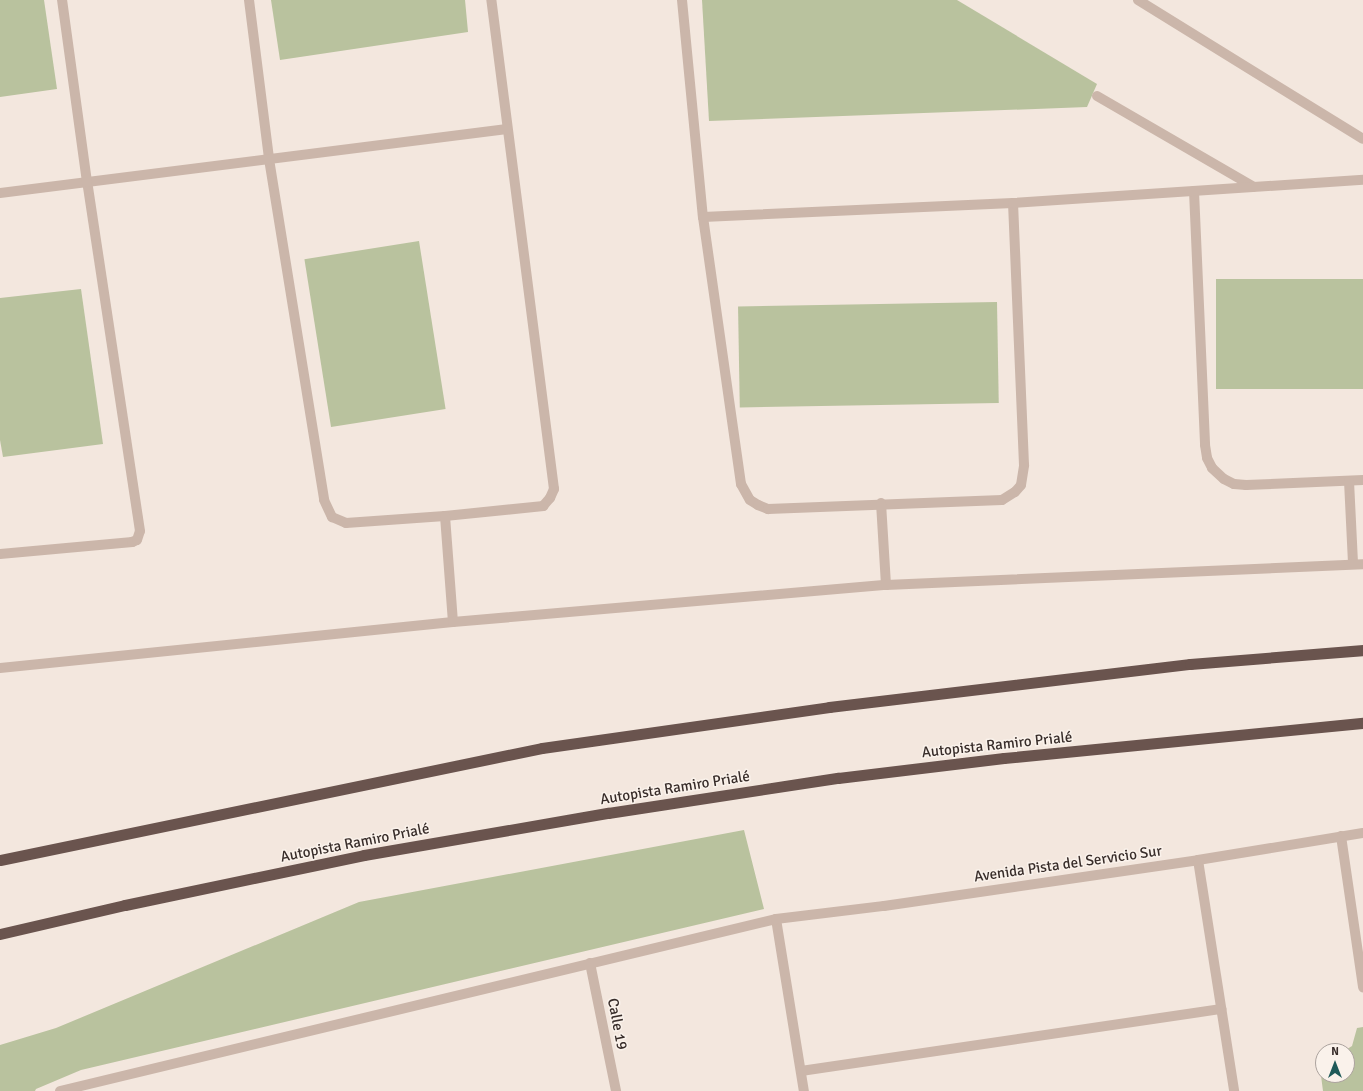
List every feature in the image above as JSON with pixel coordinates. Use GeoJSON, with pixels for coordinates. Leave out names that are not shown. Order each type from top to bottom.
{"type":"FeatureCollection","features":[{"type":"Feature","properties":{"kind":"highway"},"geometry":{"type":"LineString","coordinates":[[0,860],[542,748],[837,706],[1190,664],[1363,650]]}},
{"type":"Feature","properties":{"kind":"highway","name":"Autopista Ramiro Prialé"},"geometry":{"type":"LineString","coordinates":[[0,934],[125,905],[364,855],[608,813],[853,776],[1004,758],[1363,724]]}},
{"type":"Feature","properties":{"kind":"street"},"geometry":{"type":"LineString","coordinates":[[0,554],[132,542],[140,536],[141,527],[87,182],[62,0]]}},
{"type":"Feature","properties":{"kind":"street"},"geometry":{"type":"LineString","coordinates":[[249,0],[269,159],[324,500],[332,517],[346,522],[445,516],[543,506],[550,498],[554,489],[491,0]]}},
{"type":"Feature","properties":{"kind":"street"},"geometry":{"type":"LineString","coordinates":[[682,0],[704,217],[741,484],[744,493],[750,500],[768,509],[881,503],[1002,500],[1015,492],[1020,485],[1024,465],[1013,203]]}},
{"type":"Feature","properties":{"kind":"street"},"geometry":{"type":"LineString","coordinates":[[1138,0],[1363,139]]}},
{"type":"Feature","properties":{"kind":"street"},"geometry":{"type":"LineString","coordinates":[[1097,96],[1254,187]]}},
{"type":"Feature","properties":{"kind":"street"},"geometry":{"type":"LineString","coordinates":[[0,193],[507,129]]}},
{"type":"Feature","properties":{"kind":"street"},"geometry":{"type":"LineString","coordinates":[[704,217],[1013,203],[1363,180]]}},
{"type":"Feature","properties":{"kind":"street"},"geometry":{"type":"LineString","coordinates":[[1194,191],[1206,445],[1208,458],[1212,468],[1224,479],[1234,484],[1246,485],[1363,480]]}},
{"type":"Feature","properties":{"kind":"street"},"geometry":{"type":"LineString","coordinates":[[0,668],[453,622],[886,585],[1358,564],[1349,481]]}},
{"type":"Feature","properties":{"kind":"street"},"geometry":{"type":"LineString","coordinates":[[881,503],[886,585]]}},
{"type":"Feature","properties":{"kind":"street"},"geometry":{"type":"LineString","coordinates":[[445,516],[453,622]]}},
{"type":"Feature","properties":{"kind":"street","name":"Avenida Pista del Servicio Sur"},"geometry":{"type":"LineString","coordinates":[[60,1091],[590,962],[776,919],[900,903],[1198,860],[1363,833]]}},
{"type":"Feature","properties":{"kind":"street"},"geometry":{"type":"LineString","coordinates":[[1341,836],[1363,987]]}},
{"type":"Feature","properties":{"kind":"street"},"geometry":{"type":"LineString","coordinates":[[1198,860],[1234,1091]]}},
{"type":"Feature","properties":{"kind":"street"},"geometry":{"type":"LineString","coordinates":[[776,919],[804,1091]]}},
{"type":"Feature","properties":{"kind":"street","name":"Calle 19"},"geometry":{"type":"LineString","coordinates":[[590,962],[616,1091]]}},
{"type":"Feature","properties":{"kind":"street"},"geometry":{"type":"LineString","coordinates":[[801,1071],[1221,1009]]}},
{"type":"Feature","properties":{"kind":"green space"},"geometry":{"type":"Polygon","coordinates":[[[0,0],[44,0],[57,89],[0,97],[0,0]]]}},
{"type":"Feature","properties":{"kind":"green space"},"geometry":{"type":"Polygon","coordinates":[[[271,0],[465,0],[468,32],[280,60],[271,0]]]}},
{"type":"Feature","properties":{"kind":"green space"},"geometry":{"type":"Polygon","coordinates":[[[702,0],[957,0],[1097,84],[1087,107],[709,121],[702,0]]]}},
{"type":"Feature","properties":{"kind":"green space"},"geometry":{"type":"Polygon","coordinates":[[[419,241],[446,409],[331,427],[304,259],[419,241]]]}},
{"type":"Feature","properties":{"kind":"green space"},"geometry":{"type":"Polygon","coordinates":[[[1216,279],[1363,279],[1363,389],[1216,389],[1216,279]]]}},
{"type":"Feature","properties":{"kind":"green space"},"geometry":{"type":"Polygon","coordinates":[[[81,289],[103,444],[3,457],[0,440],[0,298],[81,289]]]}},
{"type":"Feature","properties":{"kind":"green space"},"geometry":{"type":"Polygon","coordinates":[[[997,302],[999,403],[740,408],[738,307],[997,302]]]}},
{"type":"Feature","properties":{"kind":"green space"},"geometry":{"type":"Polygon","coordinates":[[[744,830],[764,909],[81,1070],[36,1089],[35,1091],[0,1091],[0,1045],[56,1028],[359,902],[744,830]]]}},
{"type":"Feature","properties":{"kind":"green space"},"geometry":{"type":"Polygon","coordinates":[[[1363,1027],[1363,1091],[1323,1091],[1322,1083],[1355,1083],[1355,1043],[1353,1043],[1357,1028],[1363,1027]]]}}]}
